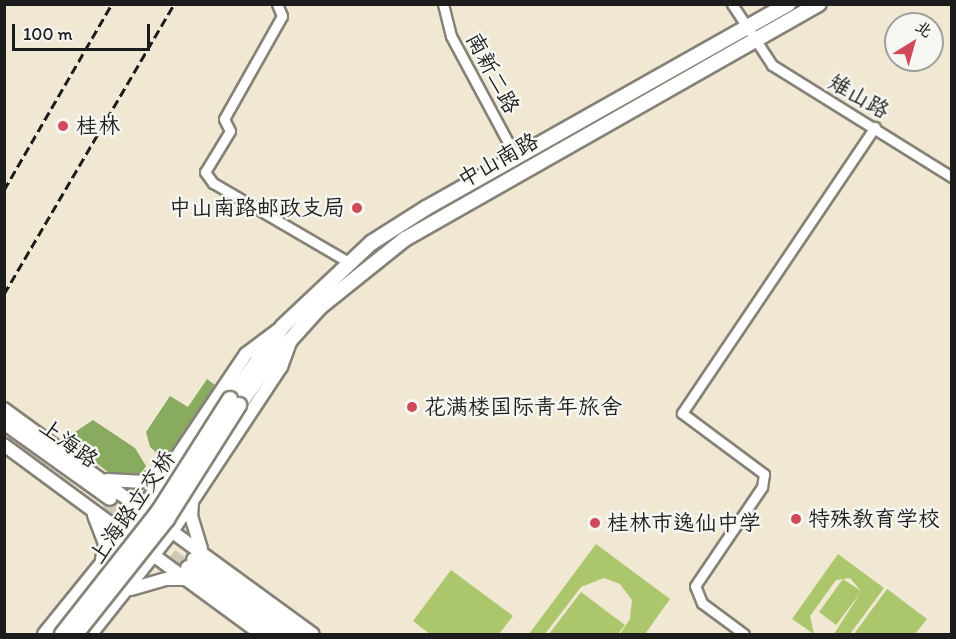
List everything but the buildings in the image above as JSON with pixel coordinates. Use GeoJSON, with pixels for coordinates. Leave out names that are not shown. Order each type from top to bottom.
{"type":"FeatureCollection","features":[{"type":"Feature","properties":{"kind":"highway","name":"中山南路"},"geometry":{"type":"LineString","coordinates":[[235,402],[288,331],[348,262],[397,226],[788,4]]}},
{"type":"Feature","properties":{"kind":"highway","name":"中山南路"},"geometry":{"type":"LineString","coordinates":[[288,331],[360,271],[405,238],[819,4]]}},
{"type":"Feature","properties":{"kind":"highway","name":"上海路立交桥"},"geometry":{"type":"LineString","coordinates":[[62,634],[158,512],[235,402]]}},
{"type":"Feature","properties":{"kind":"highway","name":"上海路立交桥"},"geometry":{"type":"LineString","coordinates":[[76,634],[167,519],[235,402]]}},
{"type":"Feature","properties":{"kind":"highway","name":"上海路"},"geometry":{"type":"LineString","coordinates":[[4,422],[107,502],[4,433]]}},
{"type":"Feature","properties":{"kind":"highway"},"geometry":{"type":"LineString","coordinates":[[193,565],[279,634]]}},
{"type":"Feature","properties":{"kind":"highway"},"geometry":{"type":"LineString","coordinates":[[193,565],[295,634]]}},
{"type":"Feature","properties":{"kind":"main road"},"geometry":{"type":"LineString","coordinates":[[44,634],[125,534],[246,354],[288,331]]}},
{"type":"Feature","properties":{"kind":"main road"},"geometry":{"type":"LineString","coordinates":[[91,634],[154,556],[281,367],[288,331]]}},
{"type":"Feature","properties":{"kind":"main road"},"geometry":{"type":"LineString","coordinates":[[4,409],[172,530],[193,565],[261,634]]}},
{"type":"Feature","properties":{"kind":"main road"},"geometry":{"type":"LineString","coordinates":[[4,445],[154,556],[193,565],[314,634]]}},
{"type":"Feature","properties":{"kind":"main road"},"geometry":{"type":"LineString","coordinates":[[104,480],[140,482],[171,468]]}},
{"type":"Feature","properties":{"kind":"main road"},"geometry":{"type":"LineString","coordinates":[[192,499],[193,565]]}},
{"type":"Feature","properties":{"kind":"main road"},"geometry":{"type":"LineString","coordinates":[[90,509],[105,544],[98,568]]}},
{"type":"Feature","properties":{"kind":"main road"},"geometry":{"type":"LineString","coordinates":[[127,590],[193,565]]}},
{"type":"Feature","properties":{"kind":"street"},"geometry":{"type":"LineString","coordinates":[[277,4],[282,16],[224,119],[230,131],[205,172],[213,183],[348,262]]}},
{"type":"Feature","properties":{"kind":"street","name":"南新二路"},"geometry":{"type":"LineString","coordinates":[[443,4],[451,36],[516,157]]}},
{"type":"Feature","properties":{"kind":"street","name":"雉山路"},"geometry":{"type":"LineString","coordinates":[[732,4],[772,65],[791,80],[875,127],[951,177]]}},
{"type":"Feature","properties":{"kind":"street"},"geometry":{"type":"LineString","coordinates":[[744,634],[702,603],[695,586],[762,487],[764,474],[682,413],[875,127]]}},
{"type":"Feature","properties":{"kind":"green space"},"geometry":{"type":"Polygon","coordinates":[[[207,379],[219,388],[169,464],[150,447],[146,432],[170,396],[188,407],[207,379]]]}},
{"type":"Feature","properties":{"kind":"green space"},"geometry":{"type":"Polygon","coordinates":[[[93,420],[135,448],[146,466],[137,479],[115,478],[66,438],[93,420]]]}},
{"type":"Feature","properties":{"kind":"green space"},"geometry":{"type":"Polygon","coordinates":[[[596,544],[670,599],[645,634],[620,634],[630,619],[632,600],[620,584],[604,578],[581,587],[545,634],[529,634],[596,544]]]}},
{"type":"Feature","properties":{"kind":"green space"},"geometry":{"type":"Polygon","coordinates":[[[838,554],[884,588],[850,634],[834,634],[861,592],[836,625],[819,612],[843,579],[836,580],[810,616],[814,634],[792,619],[838,554]],[[850,578],[843,579],[861,591],[850,578]]]}},
{"type":"Feature","properties":{"kind":"green space"},"geometry":{"type":"Polygon","coordinates":[[[451,570],[513,616],[499,634],[430,634],[413,621],[451,570]]]}},
{"type":"Feature","properties":{"kind":"green space"},"geometry":{"type":"Polygon","coordinates":[[[887,589],[927,619],[915,634],[854,634],[887,589]]]}},
{"type":"Feature","properties":{"kind":"green space"},"geometry":{"type":"Polygon","coordinates":[[[581,592],[625,625],[618,634],[549,634],[581,592]]]}},
{"type":"Feature","properties":{"kind":"tunnel"},"geometry":{"type":"LineString","coordinates":[[104,505],[188,568]]}},
{"type":"Feature","properties":{"kind":"railway"},"geometry":{"type":"LineString","coordinates":[[4,190],[112,4]]}},
{"type":"Feature","properties":{"kind":"railway"},"geometry":{"type":"LineString","coordinates":[[4,294],[174,4]]}},
{"type":"Feature","properties":{"kind":"place","name":"桂林"},"geometry":{"type":"Point","coordinates":[63,126]}},
{"type":"Feature","properties":{"kind":"place","name":"中山南路邮政支局"},"geometry":{"type":"Point","coordinates":[357,208]}},
{"type":"Feature","properties":{"kind":"place","name":"花满楼国际青年旅舍"},"geometry":{"type":"Point","coordinates":[412,407]}},
{"type":"Feature","properties":{"kind":"place","name":"特殊教育学校"},"geometry":{"type":"Point","coordinates":[796,519]}},
{"type":"Feature","properties":{"kind":"place","name":"桂林市逸仙中学"},"geometry":{"type":"Point","coordinates":[595,523]}}]}
